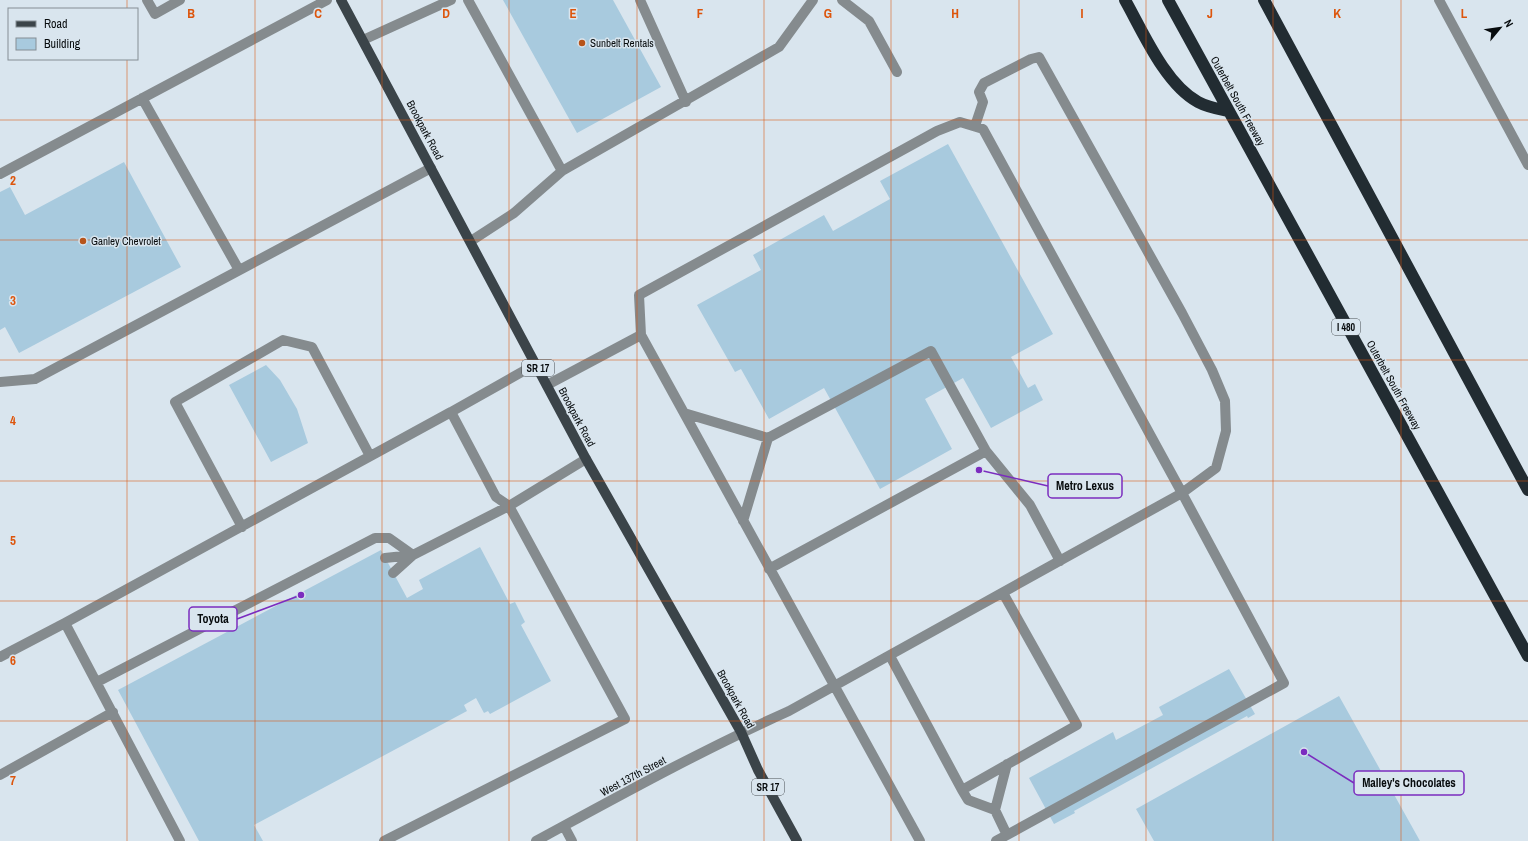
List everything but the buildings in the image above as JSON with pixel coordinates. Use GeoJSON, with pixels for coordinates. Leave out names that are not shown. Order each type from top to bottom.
{"type":"FeatureCollection","features":[{"type":"Feature","properties":{"kind":"highway"},"geometry":{"type":"LineString","coordinates":[[1125,0],[1167,75],[1182,92],[1198,103],[1228,111]]}},
{"type":"Feature","properties":{"kind":"highway","name":"Outerbelt South Freeway"},"geometry":{"type":"LineString","coordinates":[[1168,0],[1528,656]]}},
{"type":"Feature","properties":{"kind":"highway"},"geometry":{"type":"LineString","coordinates":[[1264,0],[1528,490]]}},
{"type":"Feature","properties":{"kind":"highway"},"geometry":{"type":"LineString","coordinates":[[1492,424],[1528,478]]}},
{"type":"Feature","properties":{"kind":"main road","name":"Brookpark Road"},"geometry":{"type":"LineString","coordinates":[[341,0],[586,459],[741,732],[758,770],[797,841]]}},
{"type":"Feature","properties":{"kind":"street"},"geometry":{"type":"LineString","coordinates":[[147,0],[155,14],[164,4],[180,0]]}},
{"type":"Feature","properties":{"kind":"street"},"geometry":{"type":"LineString","coordinates":[[0,174],[327,0]]}},
{"type":"Feature","properties":{"kind":"street"},"geometry":{"type":"LineString","coordinates":[[363,40],[430,4],[452,0]]}},
{"type":"Feature","properties":{"kind":"street"},"geometry":{"type":"LineString","coordinates":[[468,0],[562,171]]}},
{"type":"Feature","properties":{"kind":"street"},"geometry":{"type":"LineString","coordinates":[[640,0],[686,102]]}},
{"type":"Feature","properties":{"kind":"street"},"geometry":{"type":"LineString","coordinates":[[470,241],[514,213],[562,171],[779,48],[813,0]]}},
{"type":"Feature","properties":{"kind":"street"},"geometry":{"type":"LineString","coordinates":[[842,0],[870,21],[897,72]]}},
{"type":"Feature","properties":{"kind":"street"},"geometry":{"type":"LineString","coordinates":[[1440,0],[1528,165]]}},
{"type":"Feature","properties":{"kind":"street","name":"West 137th Street"},"geometry":{"type":"LineString","coordinates":[[536,841],[741,732],[789,711],[890,656],[1182,493],[1216,468],[1226,431],[1225,401],[1212,370],[1182,313],[1039,57],[984,83],[978,92],[983,102],[975,126]]}},
{"type":"Feature","properties":{"kind":"street"},"geometry":{"type":"LineString","coordinates":[[142,98],[239,270]]}},
{"type":"Feature","properties":{"kind":"street"},"geometry":{"type":"LineString","coordinates":[[920,841],[641,335],[639,295],[937,131],[960,122],[983,128],[1284,683],[996,841]]}},
{"type":"Feature","properties":{"kind":"street"},"geometry":{"type":"LineString","coordinates":[[0,382],[35,379],[431,168]]}},
{"type":"Feature","properties":{"kind":"street"},"geometry":{"type":"LineString","coordinates":[[547,385],[641,335]]}},
{"type":"Feature","properties":{"kind":"street"},"geometry":{"type":"LineString","coordinates":[[242,527],[175,402],[283,340],[312,348],[370,456]]}},
{"type":"Feature","properties":{"kind":"street"},"geometry":{"type":"LineString","coordinates":[[684,413],[768,438],[931,351],[986,451],[1030,505],[1060,561]]}},
{"type":"Feature","properties":{"kind":"street"},"geometry":{"type":"LineString","coordinates":[[0,657],[66,623],[242,527],[536,364]]}},
{"type":"Feature","properties":{"kind":"street"},"geometry":{"type":"LineString","coordinates":[[384,841],[394,839],[625,720],[509,506],[496,497],[451,412]]}},
{"type":"Feature","properties":{"kind":"street"},"geometry":{"type":"LineString","coordinates":[[743,521],[768,438]]}},
{"type":"Feature","properties":{"kind":"street"},"geometry":{"type":"LineString","coordinates":[[769,569],[986,451]]}},
{"type":"Feature","properties":{"kind":"street"},"geometry":{"type":"LineString","coordinates":[[393,573],[413,555],[509,506],[586,459]]}},
{"type":"Feature","properties":{"kind":"street"},"geometry":{"type":"LineString","coordinates":[[97,682],[375,538],[389,538],[413,555]]}},
{"type":"Feature","properties":{"kind":"street"},"geometry":{"type":"LineString","coordinates":[[385,558],[413,555]]}},
{"type":"Feature","properties":{"kind":"street"},"geometry":{"type":"LineString","coordinates":[[962,790],[1077,725],[1003,593]]}},
{"type":"Feature","properties":{"kind":"street"},"geometry":{"type":"LineString","coordinates":[[66,623],[180,841]]}},
{"type":"Feature","properties":{"kind":"street"},"geometry":{"type":"LineString","coordinates":[[890,656],[968,800],[995,810]]}},
{"type":"Feature","properties":{"kind":"street"},"geometry":{"type":"LineString","coordinates":[[0,775],[113,712]]}},
{"type":"Feature","properties":{"kind":"street"},"geometry":{"type":"LineString","coordinates":[[1007,764],[995,810],[1007,835]]}},
{"type":"Feature","properties":{"kind":"street"},"geometry":{"type":"LineString","coordinates":[[564,826],[572,841]]}},
{"type":"Feature","properties":{"kind":"place","name":"Sunbelt Rentals"},"geometry":{"type":"Point","coordinates":[582,43]}},
{"type":"Feature","properties":{"kind":"place","name":"Ganley Chevrolet"},"geometry":{"type":"Point","coordinates":[83,241]}},
{"type":"Feature","properties":{"kind":"place","name":"Metro Lexus"},"geometry":{"type":"Point","coordinates":[979,470]}},
{"type":"Feature","properties":{"kind":"place","name":"Toyota"},"geometry":{"type":"Point","coordinates":[301,595]}},
{"type":"Feature","properties":{"kind":"place","name":"Malley's Chocolates"},"geometry":{"type":"Point","coordinates":[1304,752]}}]}
